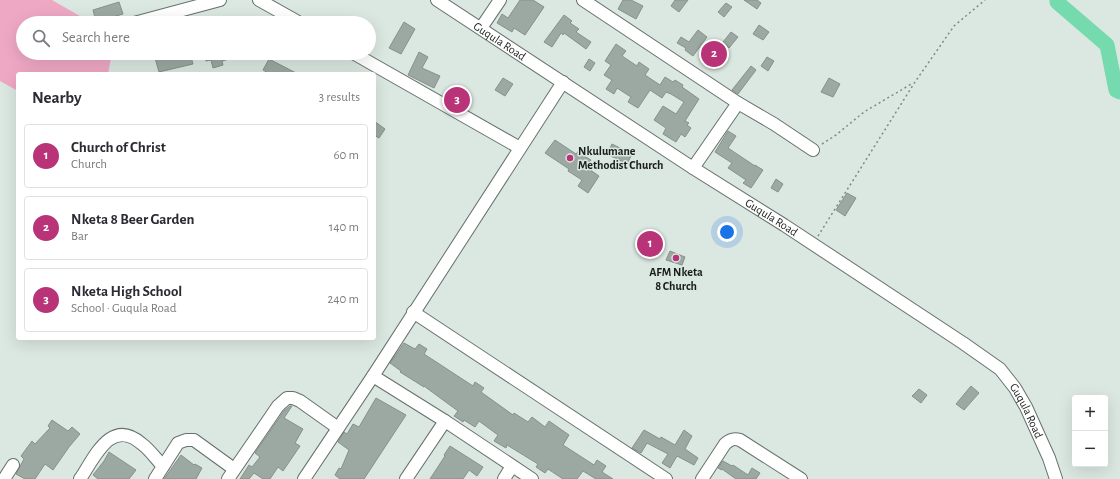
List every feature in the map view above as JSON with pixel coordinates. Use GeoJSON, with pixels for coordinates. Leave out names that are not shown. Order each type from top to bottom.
{"type":"FeatureCollection","features":[{"type":"Feature","properties":{"kind":"street"},"geometry":{"type":"LineString","coordinates":[[160,16],[220,0]]}},
{"type":"Feature","properties":{"kind":"street"},"geometry":{"type":"LineString","coordinates":[[259,0],[288,16]]}},
{"type":"Feature","properties":{"kind":"street","name":"Guqula Road"},"geometry":{"type":"LineString","coordinates":[[437,0],[693,168],[963,342],[1000,369],[1016,388],[1026,407],[1049,458],[1056,479]]}},
{"type":"Feature","properties":{"kind":"street"},"geometry":{"type":"LineString","coordinates":[[481,28],[500,0]]}},
{"type":"Feature","properties":{"kind":"street"},"geometry":{"type":"LineString","coordinates":[[583,0],[738,103],[774,124],[813,150]]}},
{"type":"Feature","properties":{"kind":"street"},"geometry":{"type":"LineString","coordinates":[[365,60],[520,148]]}},
{"type":"Feature","properties":{"kind":"street"},"geometry":{"type":"LineString","coordinates":[[304,479],[373,376],[563,82]]}},
{"type":"Feature","properties":{"kind":"street"},"geometry":{"type":"LineString","coordinates":[[693,168],[738,103]]}},
{"type":"Feature","properties":{"kind":"street"},"geometry":{"type":"LineString","coordinates":[[413,312],[666,479]]}},
{"type":"Feature","properties":{"kind":"street"},"geometry":{"type":"LineString","coordinates":[[373,376],[445,421],[532,479]]}},
{"type":"Feature","properties":{"kind":"street"},"geometry":{"type":"LineString","coordinates":[[155,479],[178,443],[182,440],[194,440],[231,474],[278,406],[287,398],[293,398],[300,401],[338,428]]}},
{"type":"Feature","properties":{"kind":"street"},"geometry":{"type":"LineString","coordinates":[[406,479],[445,421]]}},
{"type":"Feature","properties":{"kind":"street"},"geometry":{"type":"LineString","coordinates":[[80,479],[103,444],[109,438],[120,434],[135,439],[142,444],[163,466]]}},
{"type":"Feature","properties":{"kind":"street"},"geometry":{"type":"LineString","coordinates":[[702,479],[725,444],[736,439],[740,440],[801,479]]}},
{"type":"Feature","properties":{"kind":"street"},"geometry":{"type":"LineString","coordinates":[[4,479],[13,465]]}},
{"type":"Feature","properties":{"kind":"street"},"geometry":{"type":"LineString","coordinates":[[504,479],[512,466]]}},
{"type":"Feature","properties":{"kind":"path"},"geometry":{"type":"LineString","coordinates":[[813,244],[914,82],[954,26],[985,0]]}},
{"type":"Feature","properties":{"kind":"path"},"geometry":{"type":"LineString","coordinates":[[813,150],[836,135],[864,112],[914,82]]}},
{"type":"Feature","properties":{"kind":"shaded area"},"geometry":{"type":"Polygon","coordinates":[[[0,0],[52,0],[80,16],[16,16],[16,60],[111,60],[108,72],[16,72],[16,90],[0,81],[0,0]]]}},
{"type":"Feature","properties":{"kind":"building"},"geometry":{"type":"Polygon","coordinates":[[[520,0],[533,0],[544,7],[525,35],[514,28],[512,32],[497,23],[502,14],[508,18],[520,0]]]}},
{"type":"Feature","properties":{"kind":"building"},"geometry":{"type":"Polygon","coordinates":[[[623,0],[631,0],[643,6],[636,19],[618,9],[623,0]]]}},
{"type":"Feature","properties":{"kind":"building"},"geometry":{"type":"Polygon","coordinates":[[[675,0],[688,0],[679,12],[671,6],[675,0]]]}},
{"type":"Feature","properties":{"kind":"building"},"geometry":{"type":"Polygon","coordinates":[[[744,0],[757,0],[761,3],[757,9],[744,0]]]}},
{"type":"Feature","properties":{"kind":"building"},"geometry":{"type":"Polygon","coordinates":[[[119,2],[123,14],[116,16],[94,16],[93,10],[119,2]]]}},
{"type":"Feature","properties":{"kind":"building"},"geometry":{"type":"Polygon","coordinates":[[[726,3],[732,7],[724,17],[718,12],[726,3]]]}},
{"type":"Feature","properties":{"kind":"building"},"geometry":{"type":"Polygon","coordinates":[[[564,15],[572,21],[570,23],[579,29],[576,32],[591,42],[586,49],[564,33],[563,35],[561,33],[552,47],[544,42],[564,15]]]}},
{"type":"Feature","properties":{"kind":"building"},"geometry":{"type":"Polygon","coordinates":[[[404,22],[415,29],[401,54],[389,48],[404,22]]]}},
{"type":"Feature","properties":{"kind":"building"},"geometry":{"type":"Polygon","coordinates":[[[759,25],[769,32],[763,40],[753,34],[759,25]]]}},
{"type":"Feature","properties":{"kind":"building"},"geometry":{"type":"Polygon","coordinates":[[[698,30],[707,37],[693,56],[685,50],[686,48],[677,43],[681,37],[689,42],[698,30]]]}},
{"type":"Feature","properties":{"kind":"building"},"geometry":{"type":"Polygon","coordinates":[[[731,32],[738,37],[729,48],[723,42],[731,32]]]}},
{"type":"Feature","properties":{"kind":"building"},"geometry":{"type":"Polygon","coordinates":[[[616,44],[626,51],[622,56],[637,66],[639,62],[649,69],[645,75],[660,85],[665,77],[673,82],[675,80],[699,99],[685,121],[689,123],[687,125],[691,128],[685,137],[681,134],[676,142],[663,134],[666,128],[654,120],[663,106],[676,114],[684,102],[671,94],[666,92],[662,98],[650,90],[638,108],[628,102],[631,97],[617,88],[614,94],[606,89],[612,80],[604,75],[611,65],[605,61],[616,44]]]}},
{"type":"Feature","properties":{"kind":"building"},"geometry":{"type":"Polygon","coordinates":[[[419,52],[428,57],[422,68],[440,76],[434,88],[408,75],[419,52]]]}},
{"type":"Feature","properties":{"kind":"building"},"geometry":{"type":"Polygon","coordinates":[[[767,57],[774,61],[768,71],[761,66],[767,57]]]}},
{"type":"Feature","properties":{"kind":"building"},"geometry":{"type":"Polygon","coordinates":[[[589,59],[595,63],[590,71],[584,67],[589,59]]]}},
{"type":"Feature","properties":{"kind":"building"},"geometry":{"type":"Polygon","coordinates":[[[156,60],[192,60],[193,64],[159,72],[156,60]]]}},
{"type":"Feature","properties":{"kind":"building"},"geometry":{"type":"Polygon","coordinates":[[[211,60],[226,60],[222,61],[223,65],[213,68],[211,60]]]}},
{"type":"Feature","properties":{"kind":"building"},"geometry":{"type":"Polygon","coordinates":[[[268,60],[271,60],[294,72],[266,72],[263,70],[268,60]]]}},
{"type":"Feature","properties":{"kind":"building"},"geometry":{"type":"Polygon","coordinates":[[[751,66],[756,70],[738,94],[732,90],[751,66]]]}},
{"type":"Feature","properties":{"kind":"building"},"geometry":{"type":"Polygon","coordinates":[[[503,78],[513,84],[505,96],[495,90],[503,78]]]}},
{"type":"Feature","properties":{"kind":"building"},"geometry":{"type":"Polygon","coordinates":[[[829,78],[840,84],[833,97],[821,92],[829,78]]]}},
{"type":"Feature","properties":{"kind":"building"},"geometry":{"type":"Polygon","coordinates":[[[376,122],[385,129],[379,138],[376,136],[376,122]]]}},
{"type":"Feature","properties":{"kind":"building"},"geometry":{"type":"Polygon","coordinates":[[[728,131],[736,136],[728,148],[763,170],[751,188],[743,183],[746,180],[728,168],[732,163],[715,152],[728,131]]]}},
{"type":"Feature","properties":{"kind":"building","name":"Nkulumane Methodist Church"},"geometry":{"type":"Polygon","coordinates":[[[555,140],[576,154],[580,149],[586,154],[584,156],[591,160],[586,167],[599,176],[588,193],[578,186],[582,180],[568,171],[569,169],[545,153],[555,140]]]}},
{"type":"Feature","properties":{"kind":"building"},"geometry":{"type":"Polygon","coordinates":[[[612,144],[632,154],[627,164],[607,154],[612,144]]]}},
{"type":"Feature","properties":{"kind":"building"},"geometry":{"type":"Polygon","coordinates":[[[776,179],[783,184],[778,192],[771,188],[776,179]]]}},
{"type":"Feature","properties":{"kind":"building"},"geometry":{"type":"Polygon","coordinates":[[[847,193],[856,198],[845,216],[836,210],[847,193]]]}},
{"type":"Feature","properties":{"kind":"building"},"geometry":{"type":"Polygon","coordinates":[[[648,239],[655,243],[652,249],[644,245],[648,239]]]}},
{"type":"Feature","properties":{"kind":"building","name":"AFM Nketa 8 Church"},"geometry":{"type":"Polygon","coordinates":[[[670,251],[685,257],[682,265],[666,260],[670,251]]]}},
{"type":"Feature","properties":{"kind":"building"},"geometry":{"type":"Polygon","coordinates":[[[404,343],[415,349],[419,344],[427,349],[424,354],[473,386],[475,382],[484,388],[481,392],[513,415],[514,413],[528,422],[532,417],[545,427],[549,421],[569,435],[563,445],[594,465],[597,460],[606,466],[602,472],[613,479],[596,479],[583,471],[577,479],[563,479],[548,469],[545,473],[536,467],[538,464],[507,445],[506,448],[494,441],[498,435],[479,421],[475,427],[464,420],[463,422],[454,416],[458,411],[424,386],[400,372],[401,371],[390,363],[404,343]]]}},
{"type":"Feature","properties":{"kind":"building"},"geometry":{"type":"Polygon","coordinates":[[[971,386],[979,393],[964,410],[956,404],[971,386]]]}},
{"type":"Feature","properties":{"kind":"building"},"geometry":{"type":"Polygon","coordinates":[[[919,389],[927,395],[921,403],[912,396],[919,389]]]}},
{"type":"Feature","properties":{"kind":"building"},"geometry":{"type":"Polygon","coordinates":[[[376,398],[406,415],[364,479],[340,479],[335,475],[339,468],[341,469],[349,450],[338,442],[344,432],[347,434],[353,424],[359,427],[376,398]]]}},
{"type":"Feature","properties":{"kind":"building"},"geometry":{"type":"Polygon","coordinates":[[[292,406],[284,418],[303,429],[295,443],[300,446],[283,471],[278,467],[270,479],[263,479],[254,473],[249,479],[240,479],[249,465],[252,467],[260,457],[255,453],[284,411],[292,406]]]}},
{"type":"Feature","properties":{"kind":"building"},"geometry":{"type":"Polygon","coordinates":[[[52,420],[68,431],[72,427],[80,434],[53,470],[45,464],[35,479],[25,479],[16,474],[24,459],[21,456],[32,441],[35,444],[50,428],[48,426],[52,420]]]}},
{"type":"Feature","properties":{"kind":"building"},"geometry":{"type":"Polygon","coordinates":[[[644,430],[675,445],[684,430],[692,436],[685,449],[698,458],[694,465],[677,456],[670,468],[662,463],[668,454],[647,443],[641,453],[632,448],[644,430]]]}},
{"type":"Feature","properties":{"kind":"building"},"geometry":{"type":"Polygon","coordinates":[[[450,446],[483,467],[477,476],[469,470],[463,479],[430,479],[450,446]]]}},
{"type":"Feature","properties":{"kind":"building"},"geometry":{"type":"Polygon","coordinates":[[[109,452],[136,470],[129,479],[98,479],[93,475],[109,452]]]}},
{"type":"Feature","properties":{"kind":"building"},"geometry":{"type":"Polygon","coordinates":[[[181,455],[194,465],[195,464],[202,468],[196,479],[164,479],[181,455]]]}},
{"type":"Feature","properties":{"kind":"building"},"geometry":{"type":"Polygon","coordinates":[[[723,461],[732,466],[733,465],[748,475],[752,468],[760,473],[756,479],[736,479],[722,469],[718,468],[723,461]]]}},
{"type":"Feature","properties":{"kind":"waterway"},"geometry":{"type":"LineString","coordinates":[[1057,0],[1057,2],[1107,45],[1116,90],[1120,92]]}},
{"type":"Feature","properties":{"kind":"place","name":"Nketa 8 Beer Garden"},"geometry":{"type":"Point","coordinates":[714,54]}},
{"type":"Feature","properties":{"kind":"place","name":"Nketa High School"},"geometry":{"type":"Point","coordinates":[457,100]}},
{"type":"Feature","properties":{"kind":"place","name":"Nkulumane Methodist Church"},"geometry":{"type":"Point","coordinates":[570,158]}},
{"type":"Feature","properties":{"kind":"place","name":"Church of Christ"},"geometry":{"type":"Point","coordinates":[650,244]}},
{"type":"Feature","properties":{"kind":"place","name":"AFM Nketa 8 Church"},"geometry":{"type":"Point","coordinates":[676,258]}}]}
